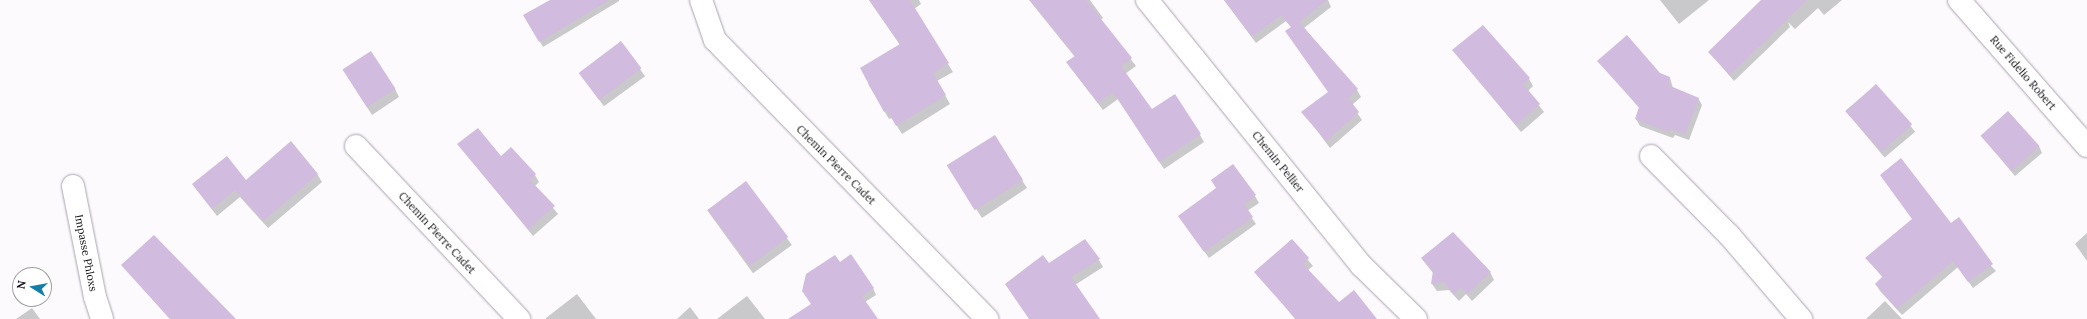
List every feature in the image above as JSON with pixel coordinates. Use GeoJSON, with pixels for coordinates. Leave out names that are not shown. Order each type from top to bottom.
{"type":"FeatureCollection","features":[{"type":"Feature","properties":{"kind":"street","name":"Chemin Pierre Cadet"},"geometry":{"type":"LineString","coordinates":[[701,0],[715,40],[987,319]]}},
{"type":"Feature","properties":{"kind":"street","name":"Chemin Pellier"},"geometry":{"type":"LineString","coordinates":[[1147,0],[1361,265],[1416,319]]}},
{"type":"Feature","properties":{"kind":"street","name":"Rue Fidelio Robert"},"geometry":{"type":"LineString","coordinates":[[1959,0],[2087,146]]}},
{"type":"Feature","properties":{"kind":"street","name":"Chemin Pierre Cadet"},"geometry":{"type":"LineString","coordinates":[[356,146],[519,319]]}},
{"type":"Feature","properties":{"kind":"street"},"geometry":{"type":"LineString","coordinates":[[1651,156],[1729,235],[1801,319]]}},
{"type":"Feature","properties":{"kind":"street","name":"Impasse Phloxs"},"geometry":{"type":"LineString","coordinates":[[73,186],[95,297],[102,319]]}},
{"type":"Feature","properties":{"kind":"building"},"geometry":{"type":"Polygon","coordinates":[[[550,0],[609,0],[539,42],[523,15],[550,0]]]}},
{"type":"Feature","properties":{"kind":"building"},"geometry":{"type":"Polygon","coordinates":[[[869,0],[910,0],[949,63],[933,73],[946,95],[896,126],[887,110],[884,112],[860,68],[900,44],[869,0]]]}},
{"type":"Feature","properties":{"kind":"building"},"geometry":{"type":"Polygon","coordinates":[[[1030,0],[1086,0],[1132,58],[1121,66],[1152,109],[1175,94],[1201,134],[1159,162],[1113,92],[1098,103],[1066,62],[1075,56],[1030,0]]]}},
{"type":"Feature","properties":{"kind":"building"},"geometry":{"type":"Polygon","coordinates":[[[1224,0],[1327,0],[1299,22],[1358,89],[1348,98],[1359,112],[1326,141],[1301,112],[1328,92],[1285,31],[1291,27],[1281,15],[1252,37],[1224,0]]]}},
{"type":"Feature","properties":{"kind":"building"},"geometry":{"type":"Polygon","coordinates":[[[1761,0],[1807,0],[1730,75],[1708,52],[1761,0]]]}},
{"type":"Feature","properties":{"kind":"building"},"geometry":{"type":"Polygon","coordinates":[[[1483,25],[1530,78],[1523,84],[1540,104],[1516,125],[1452,50],[1483,25]]]}},
{"type":"Feature","properties":{"kind":"building"},"geometry":{"type":"Polygon","coordinates":[[[1627,35],[1660,73],[1670,77],[1668,85],[1699,98],[1685,134],[1671,129],[1669,132],[1635,119],[1639,107],[1597,61],[1627,35]]]}},
{"type":"Feature","properties":{"kind":"building"},"geometry":{"type":"Polygon","coordinates":[[[621,41],[641,68],[599,100],[579,73],[621,41]]]}},
{"type":"Feature","properties":{"kind":"building"},"geometry":{"type":"Polygon","coordinates":[[[371,51],[396,89],[367,107],[342,70],[371,51]]]}},
{"type":"Feature","properties":{"kind":"building"},"geometry":{"type":"Polygon","coordinates":[[[1876,84],[1912,124],[1882,152],[1846,111],[1876,84]]]}},
{"type":"Feature","properties":{"kind":"building"},"geometry":{"type":"Polygon","coordinates":[[[2008,111],[2039,146],[2012,171],[1981,136],[2008,111]]]}},
{"type":"Feature","properties":{"kind":"building"},"geometry":{"type":"Polygon","coordinates":[[[478,128],[501,156],[511,147],[536,174],[530,180],[555,206],[528,229],[457,144],[478,128]]]}},
{"type":"Feature","properties":{"kind":"building"},"geometry":{"type":"Polygon","coordinates":[[[995,135],[1023,180],[975,210],[947,165],[995,135]]]}},
{"type":"Feature","properties":{"kind":"building"},"geometry":{"type":"Polygon","coordinates":[[[291,141],[318,174],[263,221],[235,190],[212,209],[192,184],[227,156],[246,180],[291,141]]]}},
{"type":"Feature","properties":{"kind":"building"},"geometry":{"type":"Polygon","coordinates":[[[1901,158],[1951,223],[1959,217],[1993,264],[1968,282],[1953,261],[1897,309],[1875,284],[1883,276],[1865,258],[1912,219],[1880,175],[1901,158]]]}},
{"type":"Feature","properties":{"kind":"building"},"geometry":{"type":"Polygon","coordinates":[[[1233,164],[1256,195],[1244,204],[1253,217],[1204,252],[1178,216],[1216,188],[1211,180],[1233,164]]]}},
{"type":"Feature","properties":{"kind":"building"},"geometry":{"type":"Polygon","coordinates":[[[746,181],[788,237],[750,266],[708,210],[746,181]]]}},
{"type":"Feature","properties":{"kind":"building"},"geometry":{"type":"Polygon","coordinates":[[[1453,232],[1491,272],[1467,294],[1461,287],[1454,294],[1444,282],[1431,284],[1433,271],[1421,258],[1453,232]]]}},
{"type":"Feature","properties":{"kind":"building"},"geometry":{"type":"Polygon","coordinates":[[[154,235],[236,319],[170,319],[121,265],[154,235]]]}},
{"type":"Feature","properties":{"kind":"building"},"geometry":{"type":"Polygon","coordinates":[[[1085,239],[1100,259],[1071,277],[1100,319],[1029,319],[1005,284],[1043,255],[1049,263],[1085,239]]]}},
{"type":"Feature","properties":{"kind":"building"},"geometry":{"type":"Polygon","coordinates":[[[1292,239],[1309,258],[1303,264],[1339,302],[1354,290],[1377,319],[1296,319],[1254,272],[1292,239]]]}},
{"type":"Feature","properties":{"kind":"building"},"geometry":{"type":"Polygon","coordinates":[[[851,254],[874,288],[862,296],[878,319],[788,319],[811,304],[802,291],[806,274],[835,255],[840,262],[851,254]]]}}]}
